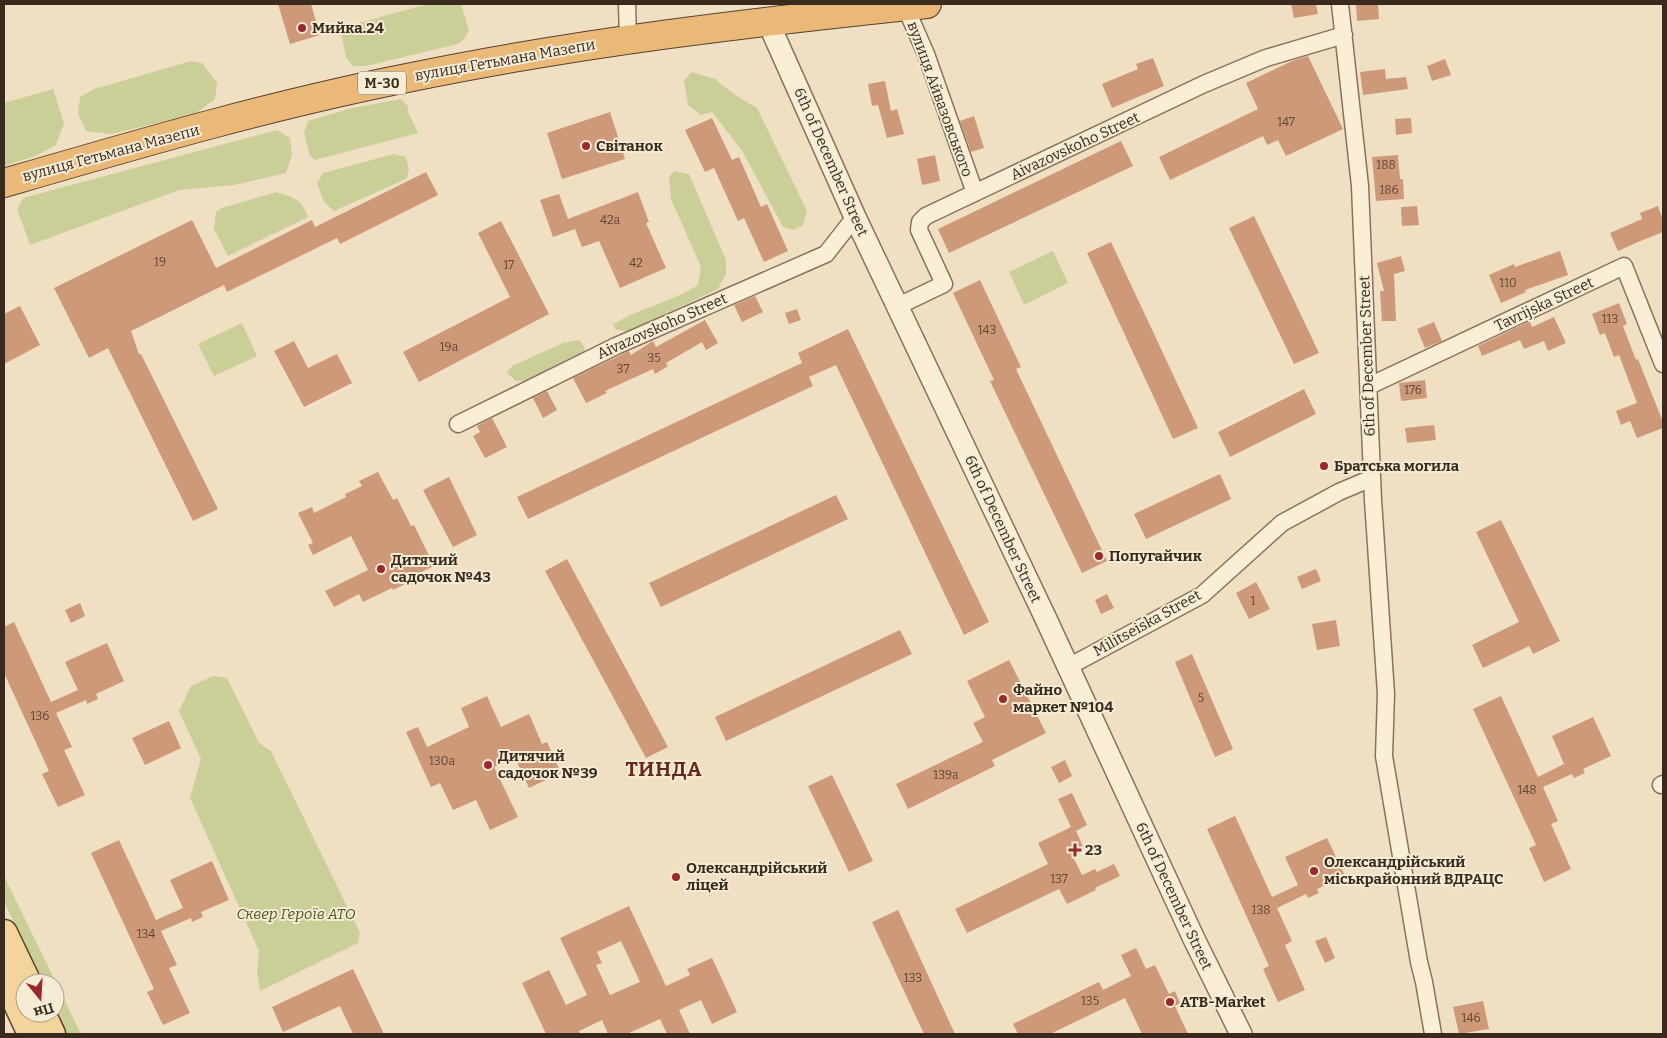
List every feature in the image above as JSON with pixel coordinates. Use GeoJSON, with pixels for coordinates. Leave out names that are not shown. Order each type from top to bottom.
{"type":"FeatureCollection","features":[{"type":"Feature","properties":{"kind":"highway","name":"вулиця Гетьмана Мазепи"},"geometry":{"type":"LineString","coordinates":[[4,183],[222,122],[352,89],[549,51],[628,39],[916,5]]}},
{"type":"Feature","properties":{"kind":"main road"},"geometry":{"type":"LineString","coordinates":[[4,933],[23,973]]}},
{"type":"Feature","properties":{"kind":"main road"},"geometry":{"type":"LineString","coordinates":[[4,976],[31,1034]]}},
{"type":"Feature","properties":{"kind":"street"},"geometry":{"type":"LineString","coordinates":[[627,4],[628,39]]}},
{"type":"Feature","properties":{"kind":"street","name":"6th of December Street"},"geometry":{"type":"LineString","coordinates":[[1340,4],[1360,186],[1372,478],[1386,694],[1384,756],[1417,952],[1433,1034]]}},
{"type":"Feature","properties":{"kind":"street","name":"вулиця Айвазовського"},"geometry":{"type":"LineString","coordinates":[[916,5],[926,54],[975,193]]}},
{"type":"Feature","properties":{"kind":"street","name":"6th of December Street"},"geometry":{"type":"LineString","coordinates":[[768,22],[856,217],[1194,939],[1241,1034]]}},
{"type":"Feature","properties":{"kind":"street","name":"Aivazovskoho Street"},"geometry":{"type":"LineString","coordinates":[[898,306],[944,284],[919,230],[920,222],[926,216],[1204,84],[1266,58],[1344,35]]}},
{"type":"Feature","properties":{"kind":"street","name":"Aivazovskoho Street"},"geometry":{"type":"LineString","coordinates":[[458,424],[616,346],[826,254],[856,217]]}},
{"type":"Feature","properties":{"kind":"street","name":"Tavrijska Street"},"geometry":{"type":"LineString","coordinates":[[1369,386],[1624,266],[1663,364]]}},
{"type":"Feature","properties":{"kind":"street","name":"Militseiska Street"},"geometry":{"type":"LineString","coordinates":[[1068,667],[1202,595],[1282,523],[1339,492],[1372,478]]}},
{"type":"Feature","properties":{"kind":"green space"},"geometry":{"type":"Polygon","coordinates":[[[428,4],[461,4],[469,30],[465,38],[458,44],[366,66],[353,66],[346,57],[340,28],[428,4]]]}},
{"type":"Feature","properties":{"kind":"green space"},"geometry":{"type":"Polygon","coordinates":[[[191,61],[202,63],[217,83],[215,99],[195,114],[111,134],[86,131],[78,113],[80,97],[94,89],[191,61]]]}},
{"type":"Feature","properties":{"kind":"green space"},"geometry":{"type":"Polygon","coordinates":[[[692,72],[715,79],[735,95],[757,108],[807,211],[803,225],[793,230],[783,227],[743,152],[712,112],[701,115],[688,105],[684,80],[692,72]]]}},
{"type":"Feature","properties":{"kind":"green space"},"geometry":{"type":"Polygon","coordinates":[[[53,89],[64,123],[56,145],[35,156],[4,166],[4,103],[53,89]]]}},
{"type":"Feature","properties":{"kind":"green space"},"geometry":{"type":"Polygon","coordinates":[[[401,99],[408,106],[408,112],[418,133],[315,160],[310,156],[304,133],[308,121],[348,109],[401,99]]]}},
{"type":"Feature","properties":{"kind":"green space"},"geometry":{"type":"Polygon","coordinates":[[[277,130],[290,138],[292,155],[286,173],[234,185],[179,190],[30,245],[17,209],[23,198],[277,130]]]}},
{"type":"Feature","properties":{"kind":"green space"},"geometry":{"type":"Polygon","coordinates":[[[394,154],[406,157],[409,170],[406,179],[334,211],[324,202],[317,183],[323,173],[394,154]]]}},
{"type":"Feature","properties":{"kind":"green space"},"geometry":{"type":"Polygon","coordinates":[[[674,171],[689,174],[726,260],[726,274],[718,289],[628,331],[616,330],[613,324],[623,318],[678,296],[698,285],[701,267],[671,199],[669,177],[674,171]]]}},
{"type":"Feature","properties":{"kind":"green space"},"geometry":{"type":"Polygon","coordinates":[[[276,192],[300,202],[308,217],[228,256],[214,229],[216,212],[222,208],[276,192]]]}},
{"type":"Feature","properties":{"kind":"green space"},"geometry":{"type":"Polygon","coordinates":[[[1053,251],[1068,283],[1024,305],[1009,272],[1053,251]]]}},
{"type":"Feature","properties":{"kind":"green space"},"geometry":{"type":"Polygon","coordinates":[[[242,323],[257,356],[214,376],[198,344],[242,323]]]}},
{"type":"Feature","properties":{"kind":"green space"},"geometry":{"type":"Polygon","coordinates":[[[579,340],[584,346],[585,354],[531,380],[516,381],[507,373],[512,366],[563,343],[579,340]]]}},
{"type":"Feature","properties":{"kind":"green space","name":"Сквер Героїв АТО"},"geometry":{"type":"Polygon","coordinates":[[[213,676],[227,678],[259,743],[271,751],[360,933],[358,943],[260,991],[257,971],[259,951],[190,798],[201,759],[179,711],[191,686],[213,676]]]}},
{"type":"Feature","properties":{"kind":"green space"},"geometry":{"type":"Polygon","coordinates":[[[4,876],[51,973],[37,973],[4,901],[4,876]]]}},
{"type":"Feature","properties":{"kind":"green space"},"geometry":{"type":"Polygon","coordinates":[[[65,1001],[81,1034],[66,1034],[61,1023],[65,1023],[65,1001]]]}},
{"type":"Feature","properties":{"kind":"building","name":"Мийка.24"},"geometry":{"type":"Polygon","coordinates":[[[278,4],[311,4],[320,35],[290,44],[278,4]]]}},
{"type":"Feature","properties":{"kind":"building"},"geometry":{"type":"Polygon","coordinates":[[[1291,4],[1316,4],[1318,14],[1294,18],[1291,4]]]}},
{"type":"Feature","properties":{"kind":"building"},"geometry":{"type":"Polygon","coordinates":[[[1356,4],[1378,4],[1379,19],[1357,21],[1356,4]]]}},
{"type":"Feature","properties":{"kind":"building"},"geometry":{"type":"Polygon","coordinates":[[[1308,56],[1343,129],[1286,156],[1278,140],[1267,145],[1263,136],[1170,180],[1159,157],[1258,109],[1246,83],[1292,61],[1308,56]]]}},
{"type":"Feature","properties":{"kind":"building"},"geometry":{"type":"Polygon","coordinates":[[[1153,58],[1164,86],[1112,108],[1102,84],[1138,69],[1136,64],[1153,58]]]}},
{"type":"Feature","properties":{"kind":"building"},"geometry":{"type":"Polygon","coordinates":[[[1445,59],[1451,75],[1432,81],[1427,66],[1445,59]]]}},
{"type":"Feature","properties":{"kind":"building"},"geometry":{"type":"Polygon","coordinates":[[[1385,69],[1386,79],[1406,77],[1408,89],[1363,95],[1360,72],[1385,69]]]}},
{"type":"Feature","properties":{"kind":"building"},"geometry":{"type":"Polygon","coordinates":[[[885,81],[891,111],[897,109],[904,134],[887,138],[878,105],[872,106],[868,84],[885,81]]]}},
{"type":"Feature","properties":{"kind":"building","name":"Світанок"},"geometry":{"type":"Polygon","coordinates":[[[610,112],[625,159],[562,179],[547,133],[610,112]]]}},
{"type":"Feature","properties":{"kind":"building"},"geometry":{"type":"Polygon","coordinates":[[[974,116],[984,148],[971,152],[960,121],[974,116]]]}},
{"type":"Feature","properties":{"kind":"building"},"geometry":{"type":"Polygon","coordinates":[[[712,118],[732,160],[739,157],[761,207],[767,204],[788,251],[764,262],[744,218],[738,221],[714,168],[705,172],[685,130],[712,118]]]}},
{"type":"Feature","properties":{"kind":"building"},"geometry":{"type":"Polygon","coordinates":[[[1411,118],[1412,133],[1396,135],[1395,119],[1411,118]]]}},
{"type":"Feature","properties":{"kind":"building"},"geometry":{"type":"Polygon","coordinates":[[[1121,141],[1133,166],[949,253],[938,229],[1121,141]]]}},
{"type":"Feature","properties":{"kind":"building"},"geometry":{"type":"Polygon","coordinates":[[[935,155],[940,181],[922,185],[917,159],[935,155]]]}},
{"type":"Feature","properties":{"kind":"building"},"geometry":{"type":"Polygon","coordinates":[[[1398,155],[1400,179],[1403,179],[1404,199],[1376,201],[1372,157],[1398,155]]]}},
{"type":"Feature","properties":{"kind":"building"},"geometry":{"type":"Polygon","coordinates":[[[426,172],[438,195],[340,244],[337,238],[227,292],[224,285],[131,331],[139,354],[141,354],[218,509],[193,521],[108,348],[89,358],[54,288],[192,220],[216,268],[312,220],[315,227],[426,172]]]}},
{"type":"Feature","properties":{"kind":"building"},"geometry":{"type":"Polygon","coordinates":[[[638,192],[649,222],[646,223],[666,268],[620,288],[599,241],[582,247],[575,229],[553,237],[540,200],[559,194],[568,219],[638,192]]]}},
{"type":"Feature","properties":{"kind":"building"},"geometry":{"type":"Polygon","coordinates":[[[1417,206],[1419,225],[1402,226],[1401,207],[1417,206]]]}},
{"type":"Feature","properties":{"kind":"building"},"geometry":{"type":"Polygon","coordinates":[[[1658,206],[1663,220],[1663,232],[1618,251],[1610,233],[1642,219],[1640,213],[1658,206]]]}},
{"type":"Feature","properties":{"kind":"building"},"geometry":{"type":"Polygon","coordinates":[[[1254,216],[1319,353],[1294,364],[1229,228],[1254,216]]]}},
{"type":"Feature","properties":{"kind":"building"},"geometry":{"type":"Polygon","coordinates":[[[501,221],[549,314],[419,382],[403,352],[510,297],[478,233],[501,221]]]}},
{"type":"Feature","properties":{"kind":"building"},"geometry":{"type":"Polygon","coordinates":[[[1111,242],[1198,428],[1173,439],[1087,253],[1111,242]]]}},
{"type":"Feature","properties":{"kind":"building"},"geometry":{"type":"Polygon","coordinates":[[[1560,251],[1568,275],[1525,290],[1526,292],[1501,303],[1489,275],[1514,264],[1515,267],[1560,251]]]}},
{"type":"Feature","properties":{"kind":"building"},"geometry":{"type":"Polygon","coordinates":[[[1401,256],[1405,271],[1394,274],[1396,321],[1382,321],[1380,291],[1384,291],[1377,263],[1401,256]]]}},
{"type":"Feature","properties":{"kind":"building"},"geometry":{"type":"Polygon","coordinates":[[[980,280],[1021,367],[1016,369],[1107,561],[1082,573],[990,381],[994,380],[953,293],[980,280]]]}},
{"type":"Feature","properties":{"kind":"building"},"geometry":{"type":"Polygon","coordinates":[[[755,296],[763,312],[742,322],[734,305],[755,296]]]}},
{"type":"Feature","properties":{"kind":"building"},"geometry":{"type":"Polygon","coordinates":[[[1619,303],[1627,324],[1623,326],[1663,422],[1663,428],[1637,438],[1630,421],[1621,425],[1616,411],[1637,403],[1619,355],[1614,357],[1605,333],[1600,335],[1592,314],[1619,303]]]}},
{"type":"Feature","properties":{"kind":"building"},"geometry":{"type":"Polygon","coordinates":[[[20,306],[40,345],[4,364],[4,314],[20,306]]]}},
{"type":"Feature","properties":{"kind":"building"},"geometry":{"type":"Polygon","coordinates":[[[797,309],[801,320],[789,324],[785,313],[797,309]]]}},
{"type":"Feature","properties":{"kind":"building"},"geometry":{"type":"Polygon","coordinates":[[[1554,317],[1566,343],[1548,351],[1544,341],[1524,349],[1520,340],[1482,356],[1478,346],[1530,321],[1532,327],[1554,317]]]}},
{"type":"Feature","properties":{"kind":"building"},"geometry":{"type":"Polygon","coordinates":[[[705,320],[718,343],[706,350],[702,342],[666,363],[668,366],[655,374],[653,369],[605,391],[607,393],[586,403],[573,378],[629,351],[631,355],[653,341],[656,347],[705,320]]]}},
{"type":"Feature","properties":{"kind":"building"},"geometry":{"type":"Polygon","coordinates":[[[1434,322],[1442,341],[1425,348],[1417,329],[1434,322]]]}},
{"type":"Feature","properties":{"kind":"building"},"geometry":{"type":"Polygon","coordinates":[[[848,329],[989,622],[964,635],[836,365],[809,377],[813,386],[528,519],[517,497],[802,363],[798,353],[848,329]]]}},
{"type":"Feature","properties":{"kind":"building"},"geometry":{"type":"Polygon","coordinates":[[[294,341],[308,368],[337,354],[352,383],[304,407],[274,351],[294,341]]]}},
{"type":"Feature","properties":{"kind":"building"},"geometry":{"type":"Polygon","coordinates":[[[1425,380],[1427,398],[1401,401],[1399,383],[1425,380]]]}},
{"type":"Feature","properties":{"kind":"building"},"geometry":{"type":"Polygon","coordinates":[[[1304,389],[1316,414],[1230,457],[1218,432],[1304,389]]]}},
{"type":"Feature","properties":{"kind":"building"},"geometry":{"type":"Polygon","coordinates":[[[547,391],[557,410],[543,418],[533,398],[547,391]]]}},
{"type":"Feature","properties":{"kind":"building"},"geometry":{"type":"Polygon","coordinates":[[[492,418],[507,447],[485,458],[473,436],[480,432],[477,426],[492,418]]]}},
{"type":"Feature","properties":{"kind":"building"},"geometry":{"type":"Polygon","coordinates":[[[1434,425],[1436,440],[1407,443],[1405,428],[1434,425]]]}},
{"type":"Feature","properties":{"kind":"building"},"geometry":{"type":"Polygon","coordinates":[[[378,472],[393,500],[397,498],[411,526],[414,525],[434,566],[403,581],[405,584],[393,590],[392,588],[363,602],[359,594],[334,607],[325,591],[368,570],[351,536],[313,555],[308,545],[313,543],[298,513],[312,507],[314,513],[346,497],[345,494],[362,486],[359,481],[378,472]]]}},
{"type":"Feature","properties":{"kind":"building"},"geometry":{"type":"Polygon","coordinates":[[[1220,474],[1231,499],[1146,539],[1134,514],[1220,474]]]}},
{"type":"Feature","properties":{"kind":"building"},"geometry":{"type":"Polygon","coordinates":[[[449,477],[477,535],[453,547],[423,490],[449,477]]]}},
{"type":"Feature","properties":{"kind":"building"},"geometry":{"type":"Polygon","coordinates":[[[836,495],[848,519],[661,607],[649,583],[836,495]]]}},
{"type":"Feature","properties":{"kind":"building"},"geometry":{"type":"Polygon","coordinates":[[[1501,520],[1560,641],[1533,654],[1529,646],[1483,668],[1472,645],[1519,622],[1476,532],[1501,520]]]}},
{"type":"Feature","properties":{"kind":"building"},"geometry":{"type":"Polygon","coordinates":[[[567,559],[668,747],[646,758],[545,571],[567,559]]]}},
{"type":"Feature","properties":{"kind":"building"},"geometry":{"type":"Polygon","coordinates":[[[1316,569],[1321,581],[1302,589],[1297,577],[1316,569]]]}},
{"type":"Feature","properties":{"kind":"building"},"geometry":{"type":"Polygon","coordinates":[[[1256,582],[1270,609],[1249,619],[1236,593],[1256,582]]]}},
{"type":"Feature","properties":{"kind":"building"},"geometry":{"type":"Polygon","coordinates":[[[1107,594],[1114,608],[1101,614],[1095,600],[1107,594]]]}},
{"type":"Feature","properties":{"kind":"building"},"geometry":{"type":"Polygon","coordinates":[[[80,603],[85,616],[71,623],[65,610],[80,603]]]}},
{"type":"Feature","properties":{"kind":"building"},"geometry":{"type":"Polygon","coordinates":[[[1336,620],[1340,646],[1317,650],[1312,624],[1336,620]]]}},
{"type":"Feature","properties":{"kind":"building"},"geometry":{"type":"Polygon","coordinates":[[[14,622],[51,702],[78,690],[65,662],[107,643],[124,681],[96,694],[98,699],[87,704],[86,700],[56,713],[72,747],[64,750],[85,795],[58,807],[42,774],[49,771],[4,673],[4,627],[14,622]]]}},
{"type":"Feature","properties":{"kind":"building"},"geometry":{"type":"Polygon","coordinates":[[[900,630],[912,654],[726,741],[715,717],[900,630]]]}},
{"type":"Feature","properties":{"kind":"building"},"geometry":{"type":"Polygon","coordinates":[[[1192,654],[1233,749],[1215,757],[1175,662],[1192,654]]]}},
{"type":"Feature","properties":{"kind":"building","name":"Файно маркет №104"},"geometry":{"type":"Polygon","coordinates":[[[1009,660],[1046,733],[992,760],[995,766],[908,809],[896,784],[983,742],[973,723],[985,717],[967,681],[1009,660]]]}},
{"type":"Feature","properties":{"kind":"building"},"geometry":{"type":"Polygon","coordinates":[[[487,696],[501,727],[529,714],[542,744],[547,742],[561,773],[529,788],[515,758],[494,767],[518,817],[490,830],[476,800],[453,810],[440,783],[431,787],[406,732],[418,727],[427,747],[469,727],[461,708],[487,696]]]}},
{"type":"Feature","properties":{"kind":"building"},"geometry":{"type":"Polygon","coordinates":[[[1501,696],[1538,777],[1564,764],[1552,736],[1593,717],[1611,756],[1583,769],[1585,773],[1574,778],[1572,774],[1543,787],[1558,821],[1551,824],[1571,869],[1544,882],[1529,848],[1536,845],[1473,709],[1501,696]]]}},
{"type":"Feature","properties":{"kind":"building"},"geometry":{"type":"Polygon","coordinates":[[[169,721],[181,748],[145,765],[132,738],[169,721]]]}},
{"type":"Feature","properties":{"kind":"building"},"geometry":{"type":"Polygon","coordinates":[[[1065,760],[1072,776],[1059,783],[1051,767],[1065,760]]]}},
{"type":"Feature","properties":{"kind":"building"},"geometry":{"type":"Polygon","coordinates":[[[832,775],[873,861],[849,872],[808,786],[832,775]]]}},
{"type":"Feature","properties":{"kind":"building"},"geometry":{"type":"Polygon","coordinates":[[[1072,793],[1087,825],[1076,831],[1084,849],[1072,855],[1082,875],[1095,869],[1097,872],[1114,864],[1120,876],[1067,904],[1059,889],[967,933],[955,909],[1048,864],[1038,843],[1071,827],[1058,799],[1072,793]]]}},
{"type":"Feature","properties":{"kind":"building"},"geometry":{"type":"Polygon","coordinates":[[[1235,816],[1272,897],[1298,885],[1285,857],[1327,838],[1345,876],[1317,889],[1319,893],[1308,898],[1306,894],[1277,908],[1292,941],[1285,945],[1305,990],[1278,1002],[1263,969],[1269,966],[1207,829],[1235,816]]]}},
{"type":"Feature","properties":{"kind":"building"},"geometry":{"type":"Polygon","coordinates":[[[119,840],[156,920],[183,908],[170,880],[212,861],[229,900],[201,912],[203,917],[192,922],[191,918],[161,931],[177,965],[169,968],[190,1013],[163,1025],[147,992],[154,989],[91,853],[119,840]]]}},
{"type":"Feature","properties":{"kind":"building"},"geometry":{"type":"Polygon","coordinates":[[[629,906],[666,986],[690,975],[687,969],[712,958],[737,1012],[712,1024],[701,1000],[679,1010],[690,1034],[667,1034],[660,1019],[627,1034],[608,1034],[602,1020],[579,1031],[580,1034],[546,1034],[522,983],[549,970],[566,1005],[587,995],[560,938],[629,906]],[[621,941],[597,952],[602,963],[596,965],[610,995],[640,982],[621,941]]]}},
{"type":"Feature","properties":{"kind":"building"},"geometry":{"type":"Polygon","coordinates":[[[898,910],[955,1034],[924,1034],[872,922],[898,910]]]}},
{"type":"Feature","properties":{"kind":"building"},"geometry":{"type":"Polygon","coordinates":[[[1326,937],[1335,958],[1325,963],[1315,941],[1326,937]]]}},
{"type":"Feature","properties":{"kind":"building"},"geometry":{"type":"Polygon","coordinates":[[[1136,948],[1146,969],[1155,965],[1169,994],[1175,991],[1180,1003],[1175,1006],[1188,1034],[1142,1034],[1125,998],[1050,1034],[1018,1034],[1013,1024],[1099,982],[1103,990],[1131,976],[1121,955],[1136,948]]]}},
{"type":"Feature","properties":{"kind":"building"},"geometry":{"type":"Polygon","coordinates":[[[353,969],[384,1034],[353,1034],[340,1006],[283,1032],[272,1007],[353,969]]]}},
{"type":"Feature","properties":{"kind":"building"},"geometry":{"type":"Polygon","coordinates":[[[1483,1001],[1489,1029],[1459,1034],[1453,1007],[1483,1001]]]}},
{"type":"Feature","properties":{"kind":"place","name":"Мийка.24"},"geometry":{"type":"Point","coordinates":[302,28]}},
{"type":"Feature","properties":{"kind":"place","name":"Світанок"},"geometry":{"type":"Point","coordinates":[586,146]}},
{"type":"Feature","properties":{"kind":"place","name":"Братська могила"},"geometry":{"type":"Point","coordinates":[1324,466]}},
{"type":"Feature","properties":{"kind":"place","name":"Попугайчик"},"geometry":{"type":"Point","coordinates":[1099,556]}},
{"type":"Feature","properties":{"kind":"place","name":"Дитячий садочок №43"},"geometry":{"type":"Point","coordinates":[381,569]}},
{"type":"Feature","properties":{"kind":"place","name":"Файно маркет №104"},"geometry":{"type":"Point","coordinates":[1003,699]}},
{"type":"Feature","properties":{"kind":"place","name":"Дитячий садочок №39"},"geometry":{"type":"Point","coordinates":[488,765]}},
{"type":"Feature","properties":{"kind":"place","name":"23"},"geometry":{"type":"Point","coordinates":[1075,850]}},
{"type":"Feature","properties":{"kind":"place","name":"Олександрійський міськрайонний ВДРАЦС"},"geometry":{"type":"Point","coordinates":[1314,871]}},
{"type":"Feature","properties":{"kind":"place","name":"Олександрійський ліцей"},"geometry":{"type":"Point","coordinates":[676,877]}},
{"type":"Feature","properties":{"kind":"place","name":"ATB-Market"},"geometry":{"type":"Point","coordinates":[1170,1002]}},
{"type":"Feature","properties":{"kind":"district","name":"ТИНДА"},"geometry":{"type":"Point","coordinates":[664,769]}}]}
